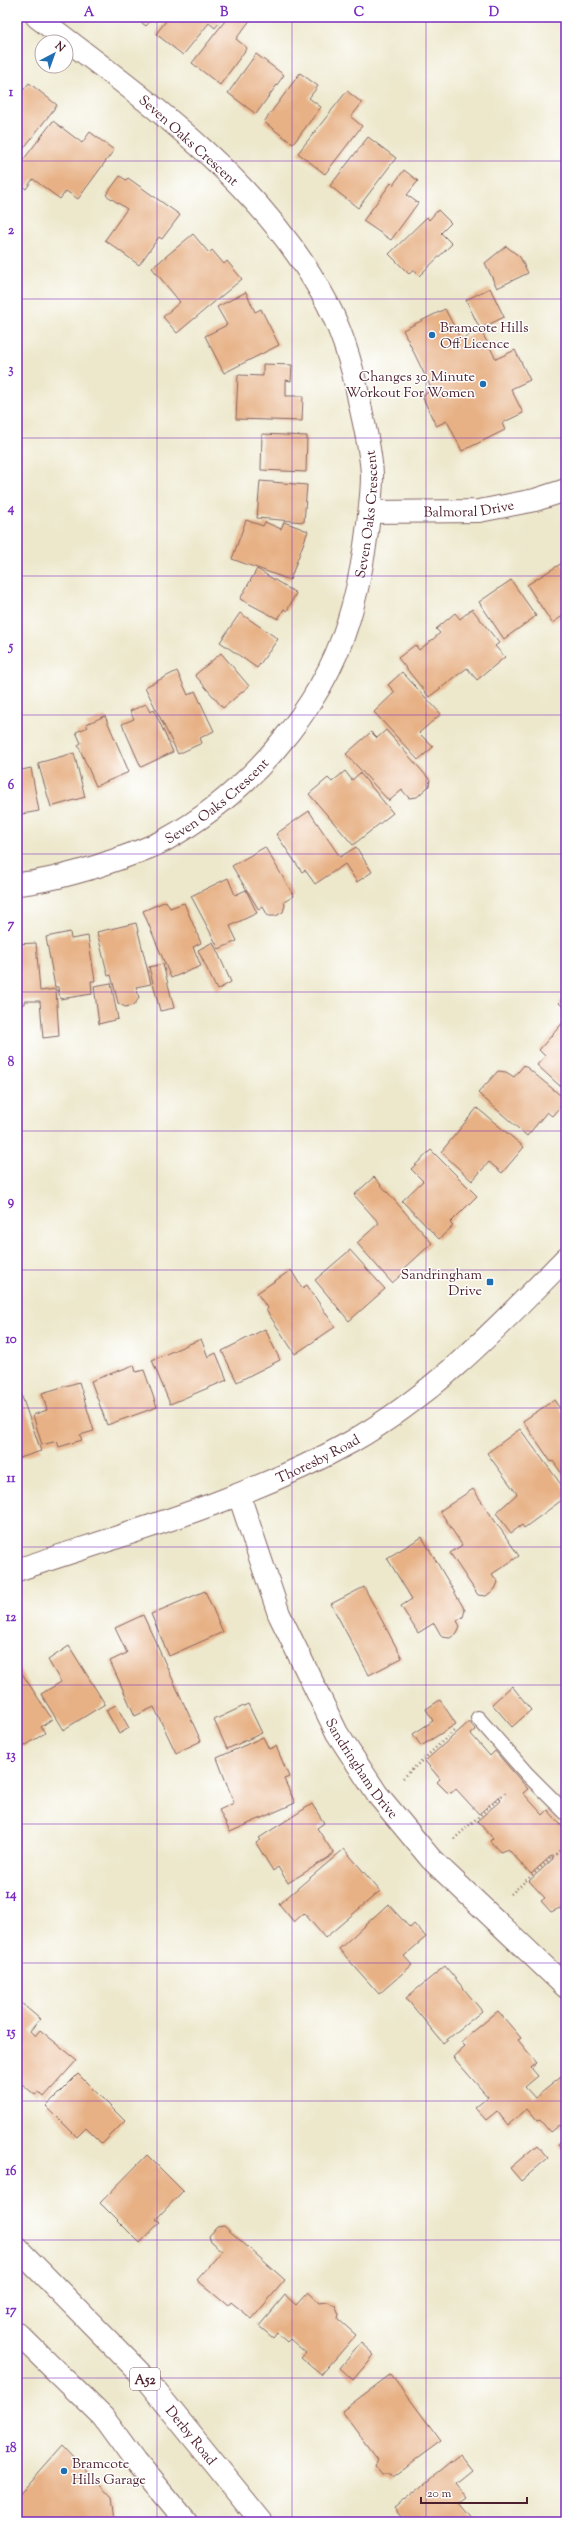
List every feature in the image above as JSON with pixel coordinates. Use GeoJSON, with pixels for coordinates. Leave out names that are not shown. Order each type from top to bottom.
{"type":"FeatureCollection","features":[{"type":"Feature","properties":{"kind":"main road","name":"Seven Oaks Crescent"},"geometry":{"type":"LineString","coordinates":[[17,884],[70,874],[162,842],[198,820],[244,783],[273,752],[309,703],[332,664],[350,617],[360,576],[370,512],[372,474],[368,437],[356,384],[342,341],[322,294],[292,248],[224,168],[133,90],[37,17]]}},
{"type":"Feature","properties":{"kind":"main road","name":"Balmoral Drive"},"geometry":{"type":"LineString","coordinates":[[370,512],[479,510],[535,500],[566,490]]}},
{"type":"Feature","properties":{"kind":"main road","name":"Thoresby Road"},"geometry":{"type":"LineString","coordinates":[[17,1570],[239,1494],[351,1442],[417,1398],[480,1346],[566,1258]]}},
{"type":"Feature","properties":{"kind":"main road","name":"Sandringham Drive"},"geometry":{"type":"LineString","coordinates":[[239,1494],[279,1614],[337,1733],[349,1752],[378,1794],[431,1859],[566,1987]]}},
{"type":"Feature","properties":{"kind":"main road","name":"Derby Road"},"geometry":{"type":"LineString","coordinates":[[17,2248],[145,2378],[262,2522]]}},
{"type":"Feature","properties":{"kind":"main road"},"geometry":{"type":"LineString","coordinates":[[17,2333],[103,2417],[135,2461],[186,2522]]}},
{"type":"Feature","properties":{"kind":"lane"},"geometry":{"type":"LineString","coordinates":[[478,1718],[527,1774],[566,1813]]}},
{"type":"Feature","properties":{"kind":"path"},"geometry":{"type":"LineString","coordinates":[[403,1778],[470,1717],[474,1722],[478,1718]]}},
{"type":"Feature","properties":{"kind":"path"},"geometry":{"type":"LineString","coordinates":[[463,1832],[527,1774]]}},
{"type":"Feature","properties":{"kind":"path"},"geometry":{"type":"LineString","coordinates":[[518,1888],[566,1845]]}},
{"type":"Feature","properties":{"kind":"building"},"geometry":{"type":"Polygon","coordinates":[[[134,17],[154,17],[146,26],[134,17]]]}},
{"type":"Feature","properties":{"kind":"building"},"geometry":{"type":"Polygon","coordinates":[[[169,17],[224,17],[215,28],[209,23],[183,55],[156,34],[169,17]]]}},
{"type":"Feature","properties":{"kind":"building"},"geometry":{"type":"Polygon","coordinates":[[[228,17],[251,19],[236,39],[247,48],[220,85],[192,63],[228,17]]]}},
{"type":"Feature","properties":{"kind":"building"},"geometry":{"type":"Polygon","coordinates":[[[256,54],[284,75],[256,114],[228,93],[256,54]]]}},
{"type":"Feature","properties":{"kind":"building"},"geometry":{"type":"Polygon","coordinates":[[[300,73],[318,86],[309,98],[321,107],[293,144],[264,122],[300,73]]]}},
{"type":"Feature","properties":{"kind":"building"},"geometry":{"type":"Polygon","coordinates":[[[29,83],[57,105],[17,157],[17,98],[29,83]]]}},
{"type":"Feature","properties":{"kind":"building"},"geometry":{"type":"Polygon","coordinates":[[[347,91],[362,103],[351,117],[362,126],[325,174],[298,153],[347,91]]]}},
{"type":"Feature","properties":{"kind":"building"},"geometry":{"type":"Polygon","coordinates":[[[53,121],[82,143],[90,132],[114,150],[78,199],[66,191],[60,199],[33,179],[26,189],[17,182],[17,168],[53,121]]]}},
{"type":"Feature","properties":{"kind":"building"},"geometry":{"type":"Polygon","coordinates":[[[368,137],[396,158],[358,208],[330,186],[368,137]]]}},
{"type":"Feature","properties":{"kind":"building"},"geometry":{"type":"Polygon","coordinates":[[[404,170],[418,181],[407,195],[418,203],[391,240],[363,221],[391,183],[393,185],[404,170]]]}},
{"type":"Feature","properties":{"kind":"building"},"geometry":{"type":"Polygon","coordinates":[[[120,176],[126,180],[128,178],[180,215],[162,239],[159,237],[139,265],[105,240],[127,209],[106,195],[120,176]]]}},
{"type":"Feature","properties":{"kind":"building"},"geometry":{"type":"Polygon","coordinates":[[[438,210],[451,223],[441,233],[452,244],[419,276],[414,270],[409,274],[389,254],[427,217],[429,220],[438,210]]]}},
{"type":"Feature","properties":{"kind":"building"},"geometry":{"type":"Polygon","coordinates":[[[193,234],[209,253],[212,250],[224,264],[227,261],[242,279],[177,333],[163,317],[180,302],[152,268],[193,234]]]}},
{"type":"Feature","properties":{"kind":"building"},"geometry":{"type":"Polygon","coordinates":[[[506,246],[520,257],[528,273],[497,288],[485,263],[506,246]]]}},
{"type":"Feature","properties":{"kind":"building"},"geometry":{"type":"Polygon","coordinates":[[[490,288],[504,317],[480,329],[466,300],[490,288]]]}},
{"type":"Feature","properties":{"kind":"building"},"geometry":{"type":"Polygon","coordinates":[[[246,292],[255,312],[261,309],[279,345],[224,373],[205,336],[227,325],[217,307],[246,292]]]}},
{"type":"Feature","properties":{"kind":"building"},"geometry":{"type":"Polygon","coordinates":[[[445,309],[461,340],[480,329],[496,359],[515,350],[530,380],[511,389],[523,413],[502,423],[505,430],[462,451],[447,421],[436,426],[422,396],[432,390],[403,330],[445,309]]]}},
{"type":"Feature","properties":{"kind":"building"},"geometry":{"type":"Polygon","coordinates":[[[263,364],[292,365],[291,381],[286,380],[286,396],[303,396],[302,421],[236,419],[238,375],[263,376],[263,364]]]}},
{"type":"Feature","properties":{"kind":"building"},"geometry":{"type":"Polygon","coordinates":[[[262,434],[307,436],[306,472],[261,470],[262,434]]]}},
{"type":"Feature","properties":{"kind":"building"},"geometry":{"type":"Polygon","coordinates":[[[260,481],[307,485],[304,522],[257,518],[260,481]]]}},
{"type":"Feature","properties":{"kind":"building"},"geometry":{"type":"Polygon","coordinates":[[[246,520],[263,526],[265,522],[281,529],[284,522],[308,531],[290,580],[232,559],[246,520]]]}},
{"type":"Feature","properties":{"kind":"building"},"geometry":{"type":"Polygon","coordinates":[[[562,563],[566,569],[566,614],[552,623],[527,585],[562,563]]]}},
{"type":"Feature","properties":{"kind":"building"},"geometry":{"type":"Polygon","coordinates":[[[257,569],[296,593],[287,611],[284,609],[278,619],[240,599],[257,569]]]}},
{"type":"Feature","properties":{"kind":"building"},"geometry":{"type":"Polygon","coordinates":[[[511,580],[536,616],[504,639],[479,602],[511,580]]]}},
{"type":"Feature","properties":{"kind":"building"},"geometry":{"type":"Polygon","coordinates":[[[472,609],[499,643],[495,646],[505,657],[477,680],[467,668],[429,697],[398,658],[415,645],[419,650],[432,640],[440,633],[436,629],[455,613],[460,619],[472,609]]]}},
{"type":"Feature","properties":{"kind":"building"},"geometry":{"type":"Polygon","coordinates":[[[240,613],[278,639],[257,668],[220,642],[240,613]]]}},
{"type":"Feature","properties":{"kind":"building"},"geometry":{"type":"Polygon","coordinates":[[[221,653],[249,686],[223,708],[195,675],[221,653]]]}},
{"type":"Feature","properties":{"kind":"building"},"geometry":{"type":"Polygon","coordinates":[[[177,671],[188,695],[195,691],[214,731],[200,738],[202,743],[178,754],[145,687],[177,671]]]}},
{"type":"Feature","properties":{"kind":"building"},"geometry":{"type":"Polygon","coordinates":[[[402,672],[441,714],[419,733],[433,747],[418,760],[374,712],[395,692],[388,685],[402,672]]]}},
{"type":"Feature","properties":{"kind":"building"},"geometry":{"type":"Polygon","coordinates":[[[146,704],[150,712],[154,710],[173,752],[141,767],[122,724],[134,719],[130,711],[146,704]]]}},
{"type":"Feature","properties":{"kind":"building"},"geometry":{"type":"Polygon","coordinates":[[[105,716],[129,772],[96,786],[78,745],[81,743],[76,732],[88,727],[86,724],[105,716]]]}},
{"type":"Feature","properties":{"kind":"building"},"geometry":{"type":"Polygon","coordinates":[[[386,730],[430,780],[429,786],[417,797],[409,798],[402,790],[389,801],[346,754],[371,732],[377,738],[386,730]]]}},
{"type":"Feature","properties":{"kind":"building"},"geometry":{"type":"Polygon","coordinates":[[[74,753],[85,797],[51,807],[38,763],[74,753]]]}},
{"type":"Feature","properties":{"kind":"building"},"geometry":{"type":"Polygon","coordinates":[[[31,768],[39,811],[17,815],[17,771],[31,768]]]}},
{"type":"Feature","properties":{"kind":"building"},"geometry":{"type":"Polygon","coordinates":[[[345,771],[352,780],[360,773],[393,813],[353,845],[309,794],[328,778],[332,782],[345,771]]]}},
{"type":"Feature","properties":{"kind":"building"},"geometry":{"type":"Polygon","coordinates":[[[309,811],[340,857],[356,847],[372,872],[357,882],[345,864],[315,884],[305,870],[302,872],[276,834],[309,811]]]}},
{"type":"Feature","properties":{"kind":"building"},"geometry":{"type":"Polygon","coordinates":[[[265,847],[294,896],[284,902],[285,905],[283,912],[276,916],[268,916],[263,907],[259,910],[232,866],[265,847]]]}},
{"type":"Feature","properties":{"kind":"building"},"geometry":{"type":"Polygon","coordinates":[[[228,878],[235,895],[246,890],[257,913],[230,926],[237,941],[219,949],[191,896],[228,878]]]}},
{"type":"Feature","properties":{"kind":"building"},"geometry":{"type":"Polygon","coordinates":[[[166,901],[170,908],[184,903],[201,943],[193,947],[201,966],[171,978],[143,911],[166,901]]]}},
{"type":"Feature","properties":{"kind":"building"},"geometry":{"type":"Polygon","coordinates":[[[136,923],[151,984],[136,987],[139,998],[134,1005],[125,1007],[118,1003],[111,975],[108,976],[97,932],[136,923]]]}},
{"type":"Feature","properties":{"kind":"building"},"geometry":{"type":"Polygon","coordinates":[[[70,932],[71,939],[88,936],[95,981],[91,981],[92,994],[60,999],[58,987],[55,987],[46,937],[70,932]]]}},
{"type":"Feature","properties":{"kind":"building"},"geometry":{"type":"Polygon","coordinates":[[[213,942],[231,982],[217,990],[198,950],[213,942]]]}},
{"type":"Feature","properties":{"kind":"building"},"geometry":{"type":"Polygon","coordinates":[[[36,943],[40,991],[56,989],[59,1036],[43,1038],[40,1001],[24,1001],[24,1004],[17,1005],[17,944],[36,943]]]}},
{"type":"Feature","properties":{"kind":"building"},"geometry":{"type":"Polygon","coordinates":[[[163,964],[174,1008],[160,1011],[149,967],[163,964]]]}},
{"type":"Feature","properties":{"kind":"building"},"geometry":{"type":"Polygon","coordinates":[[[111,983],[118,1019],[99,1024],[94,986],[111,983]]]}},
{"type":"Feature","properties":{"kind":"building"},"geometry":{"type":"Polygon","coordinates":[[[566,996],[566,1009],[559,1003],[566,996]]]}},
{"type":"Feature","properties":{"kind":"building"},"geometry":{"type":"Polygon","coordinates":[[[566,1019],[566,1079],[560,1086],[537,1065],[545,1056],[539,1050],[566,1019]]]}},
{"type":"Feature","properties":{"kind":"building"},"geometry":{"type":"Polygon","coordinates":[[[524,1065],[566,1100],[552,1116],[547,1112],[527,1136],[478,1093],[498,1071],[506,1072],[514,1077],[524,1065]]]}},
{"type":"Feature","properties":{"kind":"building"},"geometry":{"type":"Polygon","coordinates":[[[477,1108],[524,1147],[502,1173],[489,1162],[472,1181],[441,1152],[477,1108]]]}},
{"type":"Feature","properties":{"kind":"building"},"geometry":{"type":"Polygon","coordinates":[[[431,1150],[477,1196],[450,1223],[453,1226],[439,1239],[402,1201],[423,1181],[411,1169],[431,1150]]]}},
{"type":"Feature","properties":{"kind":"building"},"geometry":{"type":"Polygon","coordinates":[[[374,1177],[432,1243],[405,1268],[407,1270],[392,1283],[357,1243],[379,1223],[354,1195],[374,1177]]]}},
{"type":"Feature","properties":{"kind":"building"},"geometry":{"type":"Polygon","coordinates":[[[350,1250],[385,1289],[349,1321],[315,1280],[350,1250]]]}},
{"type":"Feature","properties":{"kind":"building"},"geometry":{"type":"Polygon","coordinates":[[[291,1270],[302,1288],[307,1285],[335,1327],[295,1354],[266,1310],[268,1309],[257,1293],[291,1270]]]}},
{"type":"Feature","properties":{"kind":"building"},"geometry":{"type":"Polygon","coordinates":[[[265,1329],[280,1360],[237,1382],[222,1351],[265,1329]]]}},
{"type":"Feature","properties":{"kind":"building"},"geometry":{"type":"Polygon","coordinates":[[[201,1339],[208,1357],[216,1353],[227,1380],[170,1404],[152,1360],[201,1339]]]}},
{"type":"Feature","properties":{"kind":"building"},"geometry":{"type":"Polygon","coordinates":[[[134,1365],[136,1372],[144,1370],[157,1407],[107,1425],[91,1381],[134,1365]]]}},
{"type":"Feature","properties":{"kind":"building"},"geometry":{"type":"Polygon","coordinates":[[[79,1382],[94,1431],[80,1435],[82,1440],[59,1447],[57,1441],[42,1445],[33,1415],[47,1410],[42,1393],[79,1382]]]}},
{"type":"Feature","properties":{"kind":"building"},"geometry":{"type":"Polygon","coordinates":[[[21,1394],[41,1451],[17,1459],[17,1396],[21,1394]]]}},
{"type":"Feature","properties":{"kind":"building"},"geometry":{"type":"Polygon","coordinates":[[[554,1400],[566,1417],[566,1480],[553,1461],[551,1462],[523,1421],[554,1400]]]}},
{"type":"Feature","properties":{"kind":"building"},"geometry":{"type":"Polygon","coordinates":[[[520,1429],[566,1491],[566,1497],[524,1528],[522,1525],[511,1533],[496,1513],[517,1494],[487,1453],[520,1429]]]}},
{"type":"Feature","properties":{"kind":"building"},"geometry":{"type":"Polygon","coordinates":[[[473,1489],[519,1556],[492,1574],[498,1582],[495,1589],[486,1596],[478,1595],[450,1553],[462,1545],[440,1511],[473,1489]]]}},
{"type":"Feature","properties":{"kind":"building"},"geometry":{"type":"Polygon","coordinates":[[[422,1537],[465,1610],[463,1617],[457,1621],[460,1626],[457,1633],[450,1638],[442,1637],[434,1623],[418,1633],[401,1606],[412,1599],[387,1558],[422,1537]]]}},
{"type":"Feature","properties":{"kind":"building"},"geometry":{"type":"Polygon","coordinates":[[[364,1587],[402,1658],[369,1675],[331,1604],[364,1587]]]}},
{"type":"Feature","properties":{"kind":"building"},"geometry":{"type":"Polygon","coordinates":[[[205,1591],[223,1632],[169,1656],[151,1614],[205,1591]]]}},
{"type":"Feature","properties":{"kind":"building"},"geometry":{"type":"Polygon","coordinates":[[[143,1615],[201,1741],[176,1753],[154,1707],[135,1716],[110,1661],[127,1653],[115,1628],[143,1615]]]}},
{"type":"Feature","properties":{"kind":"building"},"geometry":{"type":"Polygon","coordinates":[[[69,1646],[105,1704],[63,1730],[41,1694],[61,1682],[48,1660],[69,1646]]]}},
{"type":"Feature","properties":{"kind":"building"},"geometry":{"type":"Polygon","coordinates":[[[17,1666],[52,1719],[41,1727],[45,1733],[17,1751],[17,1666]]]}},
{"type":"Feature","properties":{"kind":"building"},"geometry":{"type":"Polygon","coordinates":[[[512,1686],[531,1710],[512,1727],[492,1704],[512,1686]]]}},
{"type":"Feature","properties":{"kind":"building"},"geometry":{"type":"Polygon","coordinates":[[[440,1700],[456,1724],[421,1746],[413,1734],[433,1721],[426,1709],[440,1700]]]}},
{"type":"Feature","properties":{"kind":"building"},"geometry":{"type":"Polygon","coordinates":[[[248,1704],[262,1733],[227,1749],[214,1720],[248,1704]]]}},
{"type":"Feature","properties":{"kind":"building"},"geometry":{"type":"Polygon","coordinates":[[[116,1705],[129,1728],[119,1734],[106,1710],[116,1705]]]}},
{"type":"Feature","properties":{"kind":"building"},"geometry":{"type":"Polygon","coordinates":[[[469,1722],[476,1730],[471,1734],[490,1756],[495,1751],[528,1789],[523,1793],[543,1815],[548,1810],[566,1831],[566,1915],[560,1908],[551,1912],[541,1901],[545,1898],[529,1881],[553,1859],[551,1856],[531,1874],[508,1849],[500,1852],[490,1841],[493,1838],[477,1821],[501,1800],[499,1796],[479,1814],[456,1789],[451,1793],[447,1792],[437,1782],[440,1779],[425,1761],[469,1722]]]}},
{"type":"Feature","properties":{"kind":"building"},"geometry":{"type":"Polygon","coordinates":[[[263,1737],[269,1749],[276,1746],[289,1777],[284,1779],[295,1803],[230,1832],[219,1810],[234,1803],[217,1758],[263,1737]]]}},
{"type":"Feature","properties":{"kind":"building"},"geometry":{"type":"Polygon","coordinates":[[[312,1804],[324,1823],[317,1828],[334,1854],[288,1883],[278,1867],[273,1871],[256,1843],[261,1840],[259,1838],[312,1804]]]}},
{"type":"Feature","properties":{"kind":"building"},"geometry":{"type":"Polygon","coordinates":[[[344,1849],[380,1891],[325,1938],[304,1913],[294,1922],[279,1904],[344,1849]]]}},
{"type":"Feature","properties":{"kind":"building"},"geometry":{"type":"Polygon","coordinates":[[[388,1904],[410,1928],[414,1924],[426,1937],[404,1956],[412,1965],[379,1994],[339,1949],[388,1904]]]}},
{"type":"Feature","properties":{"kind":"building"},"geometry":{"type":"Polygon","coordinates":[[[445,1966],[482,2011],[443,2043],[406,1998],[445,1966]]]}},
{"type":"Feature","properties":{"kind":"building"},"geometry":{"type":"Polygon","coordinates":[[[20,2002],[40,2019],[30,2031],[35,2036],[40,2030],[77,2060],[44,2097],[39,2092],[35,2095],[22,2084],[20,2086],[17,2083],[17,2005],[20,2002]]]}},
{"type":"Feature","properties":{"kind":"building"},"geometry":{"type":"Polygon","coordinates":[[[498,2011],[521,2038],[518,2040],[537,2063],[531,2068],[538,2076],[525,2087],[535,2098],[566,2073],[566,2123],[561,2128],[559,2125],[550,2132],[540,2120],[537,2121],[527,2109],[508,2125],[497,2111],[486,2120],[475,2108],[488,2097],[453,2057],[465,2046],[461,2042],[498,2011]]]}},
{"type":"Feature","properties":{"kind":"building"},"geometry":{"type":"Polygon","coordinates":[[[78,2074],[125,2121],[102,2144],[86,2128],[77,2137],[46,2106],[78,2074]]]}},
{"type":"Feature","properties":{"kind":"building"},"geometry":{"type":"Polygon","coordinates":[[[566,2138],[566,2155],[558,2145],[566,2138]]]}},
{"type":"Feature","properties":{"kind":"building"},"geometry":{"type":"Polygon","coordinates":[[[537,2145],[548,2158],[521,2181],[510,2168],[537,2145]]]}},
{"type":"Feature","properties":{"kind":"building"},"geometry":{"type":"Polygon","coordinates":[[[147,2155],[183,2191],[156,2219],[160,2222],[140,2243],[100,2203],[147,2155]]]}},
{"type":"Feature","properties":{"kind":"building"},"geometry":{"type":"Polygon","coordinates":[[[224,2226],[285,2280],[252,2319],[231,2302],[228,2306],[197,2280],[222,2251],[211,2242],[209,2236],[217,2227],[224,2226]]]}},
{"type":"Feature","properties":{"kind":"building"},"geometry":{"type":"Polygon","coordinates":[[[308,2292],[320,2303],[327,2302],[335,2305],[339,2314],[338,2319],[356,2335],[321,2375],[301,2358],[306,2353],[290,2339],[287,2342],[277,2333],[273,2338],[259,2326],[285,2295],[296,2305],[308,2292]]]}},
{"type":"Feature","properties":{"kind":"building"},"geometry":{"type":"Polygon","coordinates":[[[361,2343],[374,2355],[353,2380],[340,2368],[361,2343]]]}},
{"type":"Feature","properties":{"kind":"building"},"geometry":{"type":"Polygon","coordinates":[[[391,2374],[441,2441],[392,2477],[390,2474],[382,2474],[375,2465],[378,2459],[342,2411],[391,2374]]]}},
{"type":"Feature","properties":{"kind":"building","name":"Bramcote Hills Garage"},"geometry":{"type":"Polygon","coordinates":[[[63,2445],[112,2497],[115,2522],[17,2522],[17,2497],[63,2445]]]}},
{"type":"Feature","properties":{"kind":"building"},"geometry":{"type":"Polygon","coordinates":[[[460,2455],[472,2470],[456,2483],[468,2498],[460,2504],[475,2522],[405,2522],[394,2508],[460,2455]]]}},
{"type":"Feature","properties":{"kind":"place","name":"Bramcote Hills Off Licence"},"geometry":{"type":"Point","coordinates":[432,335]}},
{"type":"Feature","properties":{"kind":"place","name":"Changes 30 Minute Workout For Women"},"geometry":{"type":"Point","coordinates":[483,384]}},
{"type":"Feature","properties":{"kind":"place","name":"Sandringham Drive"},"geometry":{"type":"Point","coordinates":[490,1282]}},
{"type":"Feature","properties":{"kind":"place","name":"Bramcote Hills Garage"},"geometry":{"type":"Point","coordinates":[64,2471]}}]}
